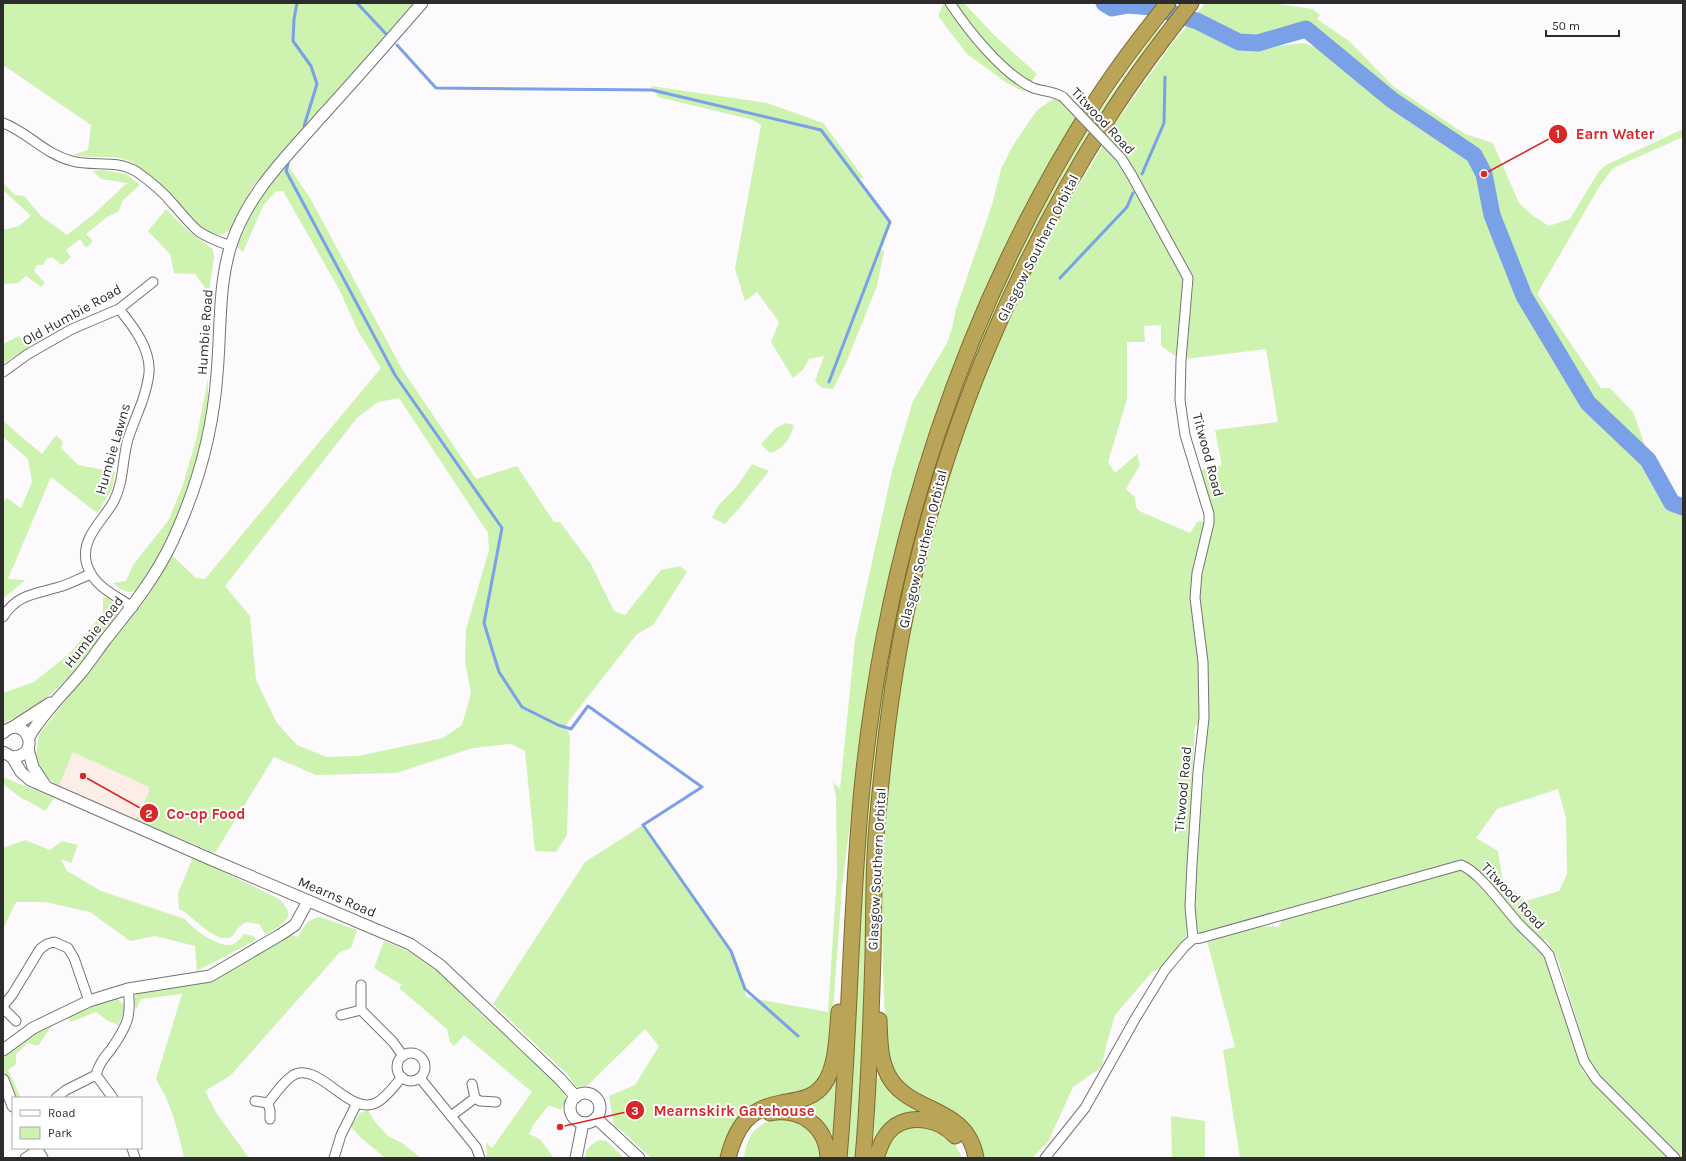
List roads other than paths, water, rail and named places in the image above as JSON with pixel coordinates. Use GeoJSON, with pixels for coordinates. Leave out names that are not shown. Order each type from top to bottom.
{"type":"FeatureCollection","features":[{"type":"Feature","properties":{"kind":"highway","name":"Glasgow Southern Orbital"},"geometry":{"type":"LineString","coordinates":[[840,1158],[854,882],[862,788],[881,651],[893,589],[908,527],[942,419],[963,362],[990,300],[1030,216],[1095,102],[1168,3]]}},
{"type":"Feature","properties":{"kind":"highway","name":"Glasgow Southern Orbital"},"geometry":{"type":"LineString","coordinates":[[863,1158],[869,1072],[877,823],[888,719],[893,680],[905,616],[916,568],[947,458],[980,367],[1008,302],[1037,243],[1105,122],[1191,3]]}},
{"type":"Feature","properties":{"kind":"highway"},"geometry":{"type":"LineString","coordinates":[[728,1158],[737,1132],[756,1110],[809,1097],[820,1089],[828,1078],[833,1058],[854,882]]}},
{"type":"Feature","properties":{"kind":"highway"},"geometry":{"type":"LineString","coordinates":[[873,917],[881,1050],[882,1061],[886,1071],[891,1080],[907,1095],[940,1112],[959,1125],[972,1144],[976,1158]]}},
{"type":"Feature","properties":{"kind":"highway"},"geometry":{"type":"LineString","coordinates":[[737,1158],[742,1137],[757,1120],[770,1113],[786,1112],[802,1116],[818,1129],[824,1138],[828,1158]]}},
{"type":"Feature","properties":{"kind":"highway"},"geometry":{"type":"LineString","coordinates":[[876,1158],[882,1141],[895,1126],[906,1122],[921,1120],[937,1123],[951,1131],[957,1138],[966,1158]]}},
{"type":"Feature","properties":{"kind":"street","name":"Humbie Road"},"geometry":{"type":"LineString","coordinates":[[28,743],[66,690],[133,607],[173,541],[185,513],[211,425],[216,394],[222,297],[226,266],[231,246],[245,212],[268,178],[422,3]]}},
{"type":"Feature","properties":{"kind":"street","name":"Titwood Road"},"geometry":{"type":"LineString","coordinates":[[950,3],[966,27],[979,42],[1015,76],[1030,86],[1055,92],[1063,97],[1120,158],[1131,174],[1188,278],[1181,360],[1180,400],[1185,435],[1209,514],[1209,524],[1197,573],[1195,598],[1203,662],[1204,707],[1190,907],[1193,939],[1461,865],[1468,867],[1480,878],[1518,924],[1549,955],[1588,1069],[1596,1079],[1675,1158]]}},
{"type":"Feature","properties":{"kind":"street"},"geometry":{"type":"LineString","coordinates":[[3,123],[19,130],[36,144],[60,158],[82,163],[116,164],[135,171],[163,194],[197,230],[209,237],[231,246]]}},
{"type":"Feature","properties":{"kind":"street","name":"Old Humbie Road"},"geometry":{"type":"LineString","coordinates":[[3,372],[28,354],[72,329],[119,309],[153,282]]}},
{"type":"Feature","properties":{"kind":"street","name":"Humbie Lawns"},"geometry":{"type":"LineString","coordinates":[[119,309],[139,337],[148,360],[149,373],[147,387],[128,440],[119,491],[113,503],[89,539],[86,548],[87,565],[98,584],[133,607]]}},
{"type":"Feature","properties":{"kind":"street"},"geometry":{"type":"LineString","coordinates":[[3,616],[14,603],[21,599],[64,586],[91,574]]}},
{"type":"Feature","properties":{"kind":"street","name":"Humbie Road"},"geometry":{"type":"LineString","coordinates":[[6,731],[42,709],[66,690]]}},
{"type":"Feature","properties":{"kind":"street"},"geometry":{"type":"LineString","coordinates":[[6,731],[22,730],[28,743],[33,767],[45,786]]}},
{"type":"Feature","properties":{"kind":"street"},"geometry":{"type":"LineString","coordinates":[[8,755],[22,756],[28,743]]}},
{"type":"Feature","properties":{"kind":"street","name":"Mearns Road"},"geometry":{"type":"LineString","coordinates":[[8,755],[21,772],[30,780],[410,944],[440,964],[560,1079],[576,1097]]}},
{"type":"Feature","properties":{"kind":"street"},"geometry":{"type":"LineString","coordinates":[[3,1050],[33,1028],[89,1001],[128,989],[210,976],[295,925],[308,901]]}},
{"type":"Feature","properties":{"kind":"street"},"geometry":{"type":"LineString","coordinates":[[1045,1158],[1085,1108],[1135,1019],[1165,970],[1185,946],[1193,939]]}},
{"type":"Feature","properties":{"kind":"street"},"geometry":{"type":"LineString","coordinates":[[16,1021],[3,1007],[40,949],[47,944],[54,942],[68,948],[74,958],[89,1001]]}},
{"type":"Feature","properties":{"kind":"street"},"geometry":{"type":"LineString","coordinates":[[361,984],[361,1010],[393,1042],[403,1056]]}},
{"type":"Feature","properties":{"kind":"street"},"geometry":{"type":"LineString","coordinates":[[57,1097],[66,1090],[96,1075],[99,1064],[112,1048],[129,1016],[130,1004],[128,989]]}},
{"type":"Feature","properties":{"kind":"street"},"geometry":{"type":"LineString","coordinates":[[341,1014],[361,1010]]}},
{"type":"Feature","properties":{"kind":"street"},"geometry":{"type":"LineString","coordinates":[[411,1053],[422,1058],[425,1071],[420,1078],[417,1080],[409,1080],[402,1077],[398,1069],[398,1064],[403,1056],[411,1053]]}},
{"type":"Feature","properties":{"kind":"street"},"geometry":{"type":"LineString","coordinates":[[268,1103],[284,1083],[293,1075],[300,1073],[318,1077],[357,1103],[366,1105],[375,1104],[382,1099],[402,1077]]}},
{"type":"Feature","properties":{"kind":"street"},"geometry":{"type":"LineString","coordinates":[[96,1075],[112,1097]]}},
{"type":"Feature","properties":{"kind":"street"},"geometry":{"type":"LineString","coordinates":[[420,1078],[476,1147],[480,1158]]}},
{"type":"Feature","properties":{"kind":"street"},"geometry":{"type":"LineString","coordinates":[[3,1080],[12,1103]]}},
{"type":"Feature","properties":{"kind":"street"},"geometry":{"type":"LineString","coordinates":[[472,1084],[475,1098],[480,1101],[496,1102]]}},
{"type":"Feature","properties":{"kind":"street"},"geometry":{"type":"LineString","coordinates":[[587,1093],[596,1098],[600,1106],[600,1111],[596,1118],[591,1122],[583,1123],[577,1121],[571,1113],[572,1103],[576,1097],[587,1093]]}},
{"type":"Feature","properties":{"kind":"street"},"geometry":{"type":"LineString","coordinates":[[451,1116],[475,1098]]}},
{"type":"Feature","properties":{"kind":"street"},"geometry":{"type":"LineString","coordinates":[[255,1102],[268,1103]]}},
{"type":"Feature","properties":{"kind":"street"},"geometry":{"type":"LineString","coordinates":[[268,1103],[270,1119]]}},
{"type":"Feature","properties":{"kind":"street"},"geometry":{"type":"LineString","coordinates":[[334,1158],[341,1135],[357,1103]]}},
{"type":"Feature","properties":{"kind":"street"},"geometry":{"type":"LineString","coordinates":[[596,1118],[639,1158]]}},
{"type":"Feature","properties":{"kind":"street"},"geometry":{"type":"LineString","coordinates":[[576,1158],[583,1123]]}},
{"type":"Feature","properties":{"kind":"street"},"geometry":{"type":"LineString","coordinates":[[25,1158],[38,1152]]}},
{"type":"Feature","properties":{"kind":"water"},"geometry":{"type":"Polygon","coordinates":[[[1100,3],[1155,3],[1149,11],[1110,10],[1100,3]]]}},
{"type":"Feature","properties":{"kind":"waterway"},"geometry":{"type":"LineString","coordinates":[[297,3],[294,19],[293,41],[311,66],[317,84],[304,126]]}},
{"type":"Feature","properties":{"kind":"waterway"},"geometry":{"type":"LineString","coordinates":[[357,3],[387,35]]}},
{"type":"Feature","properties":{"kind":"waterway"},"geometry":{"type":"LineString","coordinates":[[1104,3],[1112,8],[1128,5],[1152,7],[1197,21],[1239,42],[1258,43],[1306,29],[1392,100],[1474,155],[1484,174],[1492,215],[1524,296],[1588,403],[1648,460],[1672,503],[1683,507]]}},
{"type":"Feature","properties":{"kind":"waterway"},"geometry":{"type":"LineString","coordinates":[[397,45],[436,88],[652,90],[821,130],[890,222],[829,382]]}},
{"type":"Feature","properties":{"kind":"waterway"},"geometry":{"type":"LineString","coordinates":[[1142,174],[1164,123],[1165,77]]}},
{"type":"Feature","properties":{"kind":"waterway"},"geometry":{"type":"LineString","coordinates":[[288,164],[286,171],[395,375],[502,528],[484,623],[499,672],[522,707],[558,725],[571,729],[588,706],[702,787],[643,825],[731,951],[745,989],[798,1036]]}},
{"type":"Feature","properties":{"kind":"waterway"},"geometry":{"type":"LineString","coordinates":[[1060,278],[1127,207],[1133,193]]}},
{"type":"Feature","properties":{"kind":"place","name":"Earn Water"},"geometry":{"type":"Point","coordinates":[1484,174]}},
{"type":"Feature","properties":{"kind":"place","name":"Co-op Food"},"geometry":{"type":"Point","coordinates":[83,776]}},
{"type":"Feature","properties":{"kind":"place","name":"Mearnskirk Gatehouse"},"geometry":{"type":"Point","coordinates":[560,1127]}}]}
